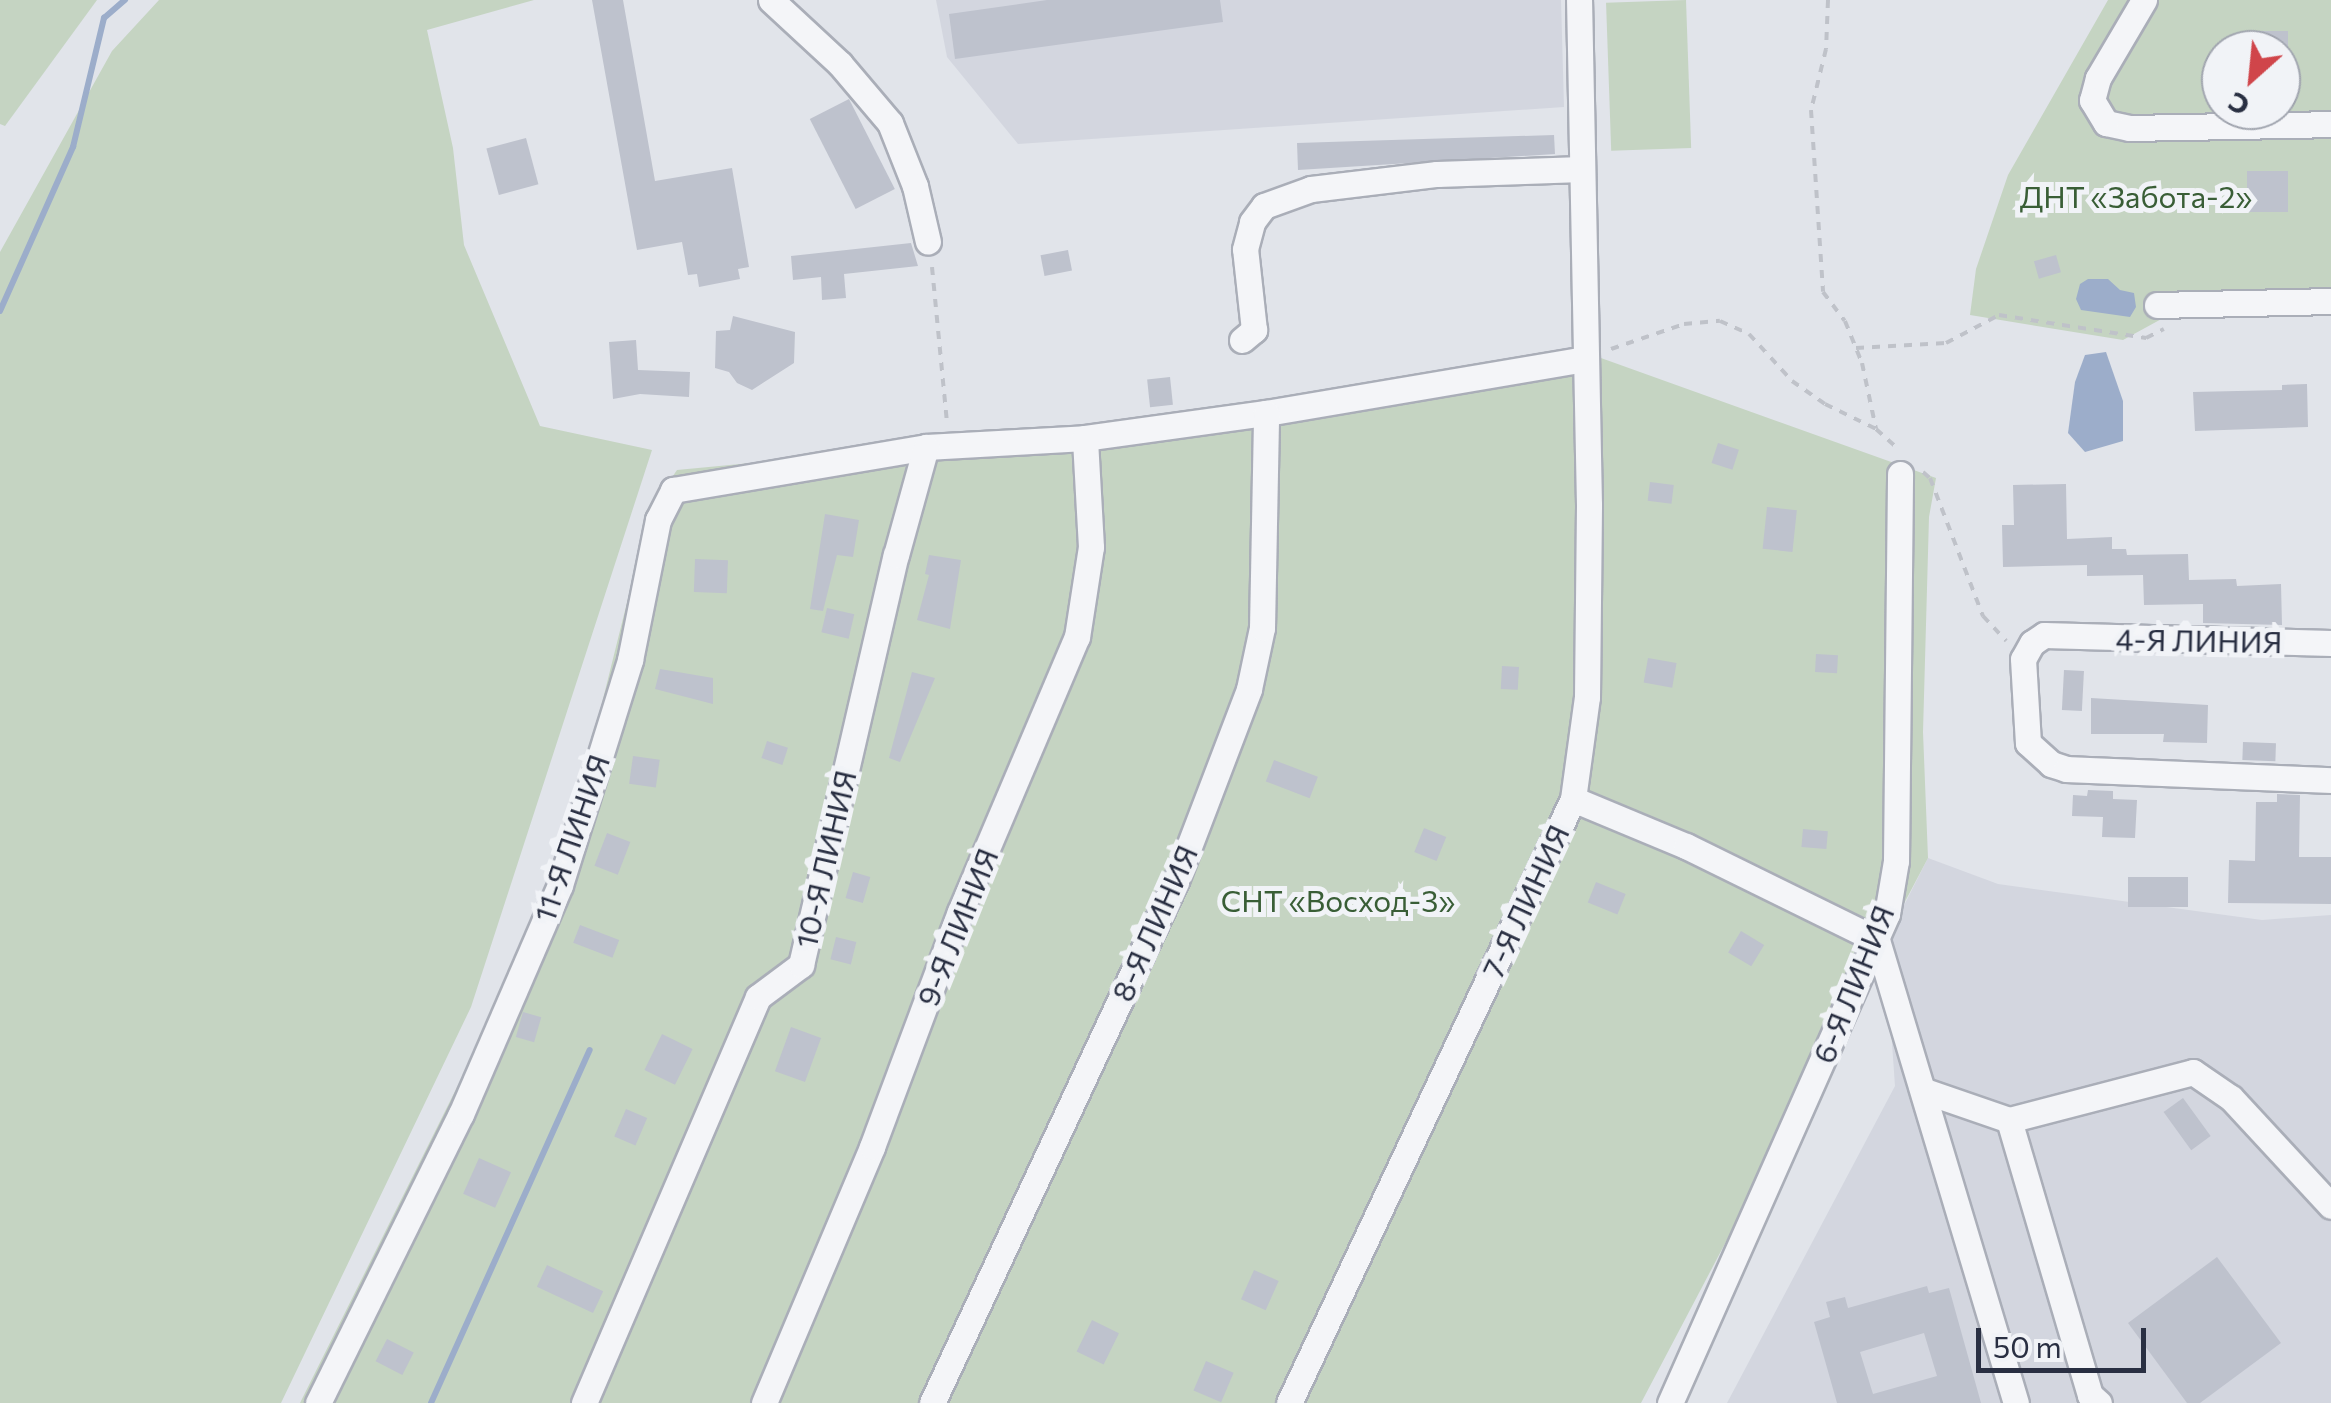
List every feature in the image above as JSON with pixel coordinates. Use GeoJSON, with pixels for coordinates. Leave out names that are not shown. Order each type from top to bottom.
{"type":"FeatureCollection","features":[{"type":"Feature","properties":{"kind":"street"},"geometry":{"type":"LineString","coordinates":[[771,0],[840,64],[890,123],[916,186],[928,242]]}},
{"type":"Feature","properties":{"kind":"street","name":"7-Я ЛИНИЯ"},"geometry":{"type":"LineString","coordinates":[[1289,1403],[1574,799],[1587,697],[1579,0]]}},
{"type":"Feature","properties":{"kind":"street"},"geometry":{"type":"LineString","coordinates":[[2144,0],[2098,78],[2092,100],[2106,123],[2128,128],[2331,124]]}},
{"type":"Feature","properties":{"kind":"street"},"geometry":{"type":"LineString","coordinates":[[1242,340],[1254,330],[1244,250],[1252,222],[1264,206],[1311,189],[1437,174],[1582,169]]}},
{"type":"Feature","properties":{"kind":"street"},"geometry":{"type":"LineString","coordinates":[[2157,305],[2331,302]]}},
{"type":"Feature","properties":{"kind":"street"},"geometry":{"type":"LineString","coordinates":[[937,441],[1085,438],[1266,413],[1584,351]]}},
{"type":"Feature","properties":{"kind":"street","name":"8-Я ЛИНИЯ"},"geometry":{"type":"LineString","coordinates":[[932,1403],[1177,878],[1249,689],[1262,628],[1266,413]]}},
{"type":"Feature","properties":{"kind":"street","name":"9-Я ЛИНИЯ"},"geometry":{"type":"LineString","coordinates":[[764,1403],[872,1148],[960,912],[1077,637],[1091,547],[1085,438]]}},
{"type":"Feature","properties":{"kind":"street","name":"11-Я ЛИНИЯ"},"geometry":{"type":"LineString","coordinates":[[318,1403],[461,1114],[560,884],[630,660],[658,520],[673,490],[937,441]]}},
{"type":"Feature","properties":{"kind":"street","name":"10-Я ЛИНИЯ"},"geometry":{"type":"LineString","coordinates":[[584,1403],[758,997],[801,965],[896,555],[937,441]]}},
{"type":"Feature","properties":{"kind":"street","name":"6-Я ЛИНИЯ"},"geometry":{"type":"LineString","coordinates":[[1670,1403],[1887,914],[1896,861],[1906,464]]}},
{"type":"Feature","properties":{"kind":"street","name":"4-Я ЛИНИЯ"},"geometry":{"type":"LineString","coordinates":[[2023,659],[2032,643],[2044,636],[2331,643]]}},
{"type":"Feature","properties":{"kind":"street"},"geometry":{"type":"LineString","coordinates":[[2023,659],[2028,743],[2050,764],[2066,769],[2331,780]]}},
{"type":"Feature","properties":{"kind":"street"},"geometry":{"type":"LineString","coordinates":[[1574,799],[1686,846],[1876,940],[2016,1403]]}},
{"type":"Feature","properties":{"kind":"street"},"geometry":{"type":"LineString","coordinates":[[1924,1091],[2008,1120],[2193,1072],[2231,1098],[2331,1206]]}},
{"type":"Feature","properties":{"kind":"street"},"geometry":{"type":"LineString","coordinates":[[2008,1120],[2090,1395],[2099,1403]]}},
{"type":"Feature","properties":{"kind":"path"},"geometry":{"type":"LineString","coordinates":[[1828,0],[1826,49],[1810,110],[1823,292],[1845,321],[1856,348],[1876,429]]}},
{"type":"Feature","properties":{"kind":"path"},"geometry":{"type":"LineString","coordinates":[[928,242],[937,441]]}},
{"type":"Feature","properties":{"kind":"path"},"geometry":{"type":"LineString","coordinates":[[1856,348],[1946,343],[1998,315],[2146,338],[2201,304]]}},
{"type":"Feature","properties":{"kind":"path"},"geometry":{"type":"LineString","coordinates":[[1584,351],[1615,350],[1684,324],[1720,321],[1748,334],[1792,381],[1825,404],[1876,429],[1906,464],[1930,478],[1982,616],[2023,659]]}},
{"type":"Feature","properties":{"kind":"shaded area"},"geometry":{"type":"Polygon","coordinates":[[[936,0],[1561,0],[1564,107],[1018,144],[947,57],[936,0]]]}},
{"type":"Feature","properties":{"kind":"shaded area"},"geometry":{"type":"Polygon","coordinates":[[[1928,858],[1998,884],[2262,920],[2331,915],[2331,1403],[1727,1403],[1895,1086],[1885,943],[1928,858]]]}},
{"type":"Feature","properties":{"kind":"green space"},"geometry":{"type":"Polygon","coordinates":[[[0,0],[97,0],[5,126],[0,124],[0,0]]]}},
{"type":"Feature","properties":{"kind":"green space"},"geometry":{"type":"Polygon","coordinates":[[[159,0],[534,0],[427,30],[453,148],[464,245],[540,426],[652,450],[471,1007],[281,1403],[0,1403],[0,252],[112,51],[159,0]]]}},
{"type":"Feature","properties":{"kind":"green space"},"geometry":{"type":"Polygon","coordinates":[[[1686,0],[1691,148],[1611,151],[1606,3],[1686,0]]]}},
{"type":"Feature","properties":{"kind":"green space","name":"ДНТ «Забота-2»"},"geometry":{"type":"Polygon","coordinates":[[[2108,0],[2331,0],[2331,290],[2209,293],[2123,340],[1970,315],[1976,269],[2008,175],[2108,0]]]}},
{"type":"Feature","properties":{"kind":"green space","name":"СНТ «Восход-3»"},"geometry":{"type":"Polygon","coordinates":[[[1587,353],[1936,478],[1929,517],[1923,732],[1928,858],[1641,1403],[300,1403],[556,888],[650,510],[677,470],[1086,431],[1587,353]]]}},
{"type":"Feature","properties":{"kind":"water"},"geometry":{"type":"Polygon","coordinates":[[[2088,279],[2108,279],[2120,290],[2134,293],[2136,307],[2130,317],[2081,310],[2076,299],[2080,284],[2088,279]]]}},
{"type":"Feature","properties":{"kind":"water"},"geometry":{"type":"Polygon","coordinates":[[[2106,352],[2123,401],[2123,441],[2085,452],[2068,433],[2075,382],[2085,355],[2106,352]]]}},
{"type":"Feature","properties":{"kind":"building"},"geometry":{"type":"Polygon","coordinates":[[[592,0],[623,0],[655,181],[732,168],[749,267],[738,269],[740,279],[699,287],[697,274],[688,275],[682,242],[637,250],[592,0]]]}},
{"type":"Feature","properties":{"kind":"building"},"geometry":{"type":"Polygon","coordinates":[[[1047,0],[1220,0],[1223,22],[955,59],[949,14],[1047,0]]]}},
{"type":"Feature","properties":{"kind":"building"},"geometry":{"type":"Polygon","coordinates":[[[849,99],[895,189],[856,209],[810,119],[849,99]]]}},
{"type":"Feature","properties":{"kind":"building"},"geometry":{"type":"Polygon","coordinates":[[[1554,135],[1555,154],[1298,170],[1297,143],[1554,135]]]}},
{"type":"Feature","properties":{"kind":"building"},"geometry":{"type":"Polygon","coordinates":[[[526,138],[538,184],[499,195],[486,149],[526,138]]]}},
{"type":"Feature","properties":{"kind":"building"},"geometry":{"type":"Polygon","coordinates":[[[2247,171],[2288,171],[2288,212],[2247,212],[2247,171]]]}},
{"type":"Feature","properties":{"kind":"building"},"geometry":{"type":"Polygon","coordinates":[[[911,243],[918,266],[844,274],[846,298],[822,300],[821,277],[793,280],[791,256],[911,243]]]}},
{"type":"Feature","properties":{"kind":"building"},"geometry":{"type":"Polygon","coordinates":[[[1068,250],[1072,271],[1045,276],[1041,255],[1068,250]]]}},
{"type":"Feature","properties":{"kind":"building"},"geometry":{"type":"Polygon","coordinates":[[[2056,255],[2061,272],[2039,279],[2034,261],[2056,255]]]}},
{"type":"Feature","properties":{"kind":"building"},"geometry":{"type":"Polygon","coordinates":[[[733,316],[795,332],[794,363],[752,390],[737,383],[729,372],[715,368],[716,331],[730,330],[733,316]]]}},
{"type":"Feature","properties":{"kind":"building"},"geometry":{"type":"Polygon","coordinates":[[[636,340],[638,370],[690,372],[689,397],[640,394],[613,399],[609,342],[636,340]]]}},
{"type":"Feature","properties":{"kind":"building"},"geometry":{"type":"Polygon","coordinates":[[[1170,377],[1173,405],[1150,407],[1147,379],[1170,377]]]}},
{"type":"Feature","properties":{"kind":"building"},"geometry":{"type":"Polygon","coordinates":[[[2307,384],[2308,427],[2195,431],[2193,392],[2282,390],[2282,385],[2307,384]]]}},
{"type":"Feature","properties":{"kind":"building"},"geometry":{"type":"Polygon","coordinates":[[[1718,443],[1739,450],[1732,470],[1712,463],[1718,443]]]}},
{"type":"Feature","properties":{"kind":"building"},"geometry":{"type":"Polygon","coordinates":[[[1650,482],[1674,485],[1672,504],[1648,501],[1650,482]]]}},
{"type":"Feature","properties":{"kind":"building"},"geometry":{"type":"Polygon","coordinates":[[[2066,484],[2067,539],[2112,537],[2112,549],[2126,549],[2127,555],[2188,554],[2189,580],[2236,579],[2237,586],[2281,584],[2282,625],[2203,623],[2203,604],[2144,605],[2143,575],[2087,576],[2087,565],[2003,567],[2002,525],[2014,525],[2013,485],[2066,484]]]}},
{"type":"Feature","properties":{"kind":"building"},"geometry":{"type":"Polygon","coordinates":[[[1767,507],[1797,510],[1792,552],[1763,549],[1767,507]]]}},
{"type":"Feature","properties":{"kind":"building"},"geometry":{"type":"Polygon","coordinates":[[[825,514],[859,520],[853,557],[837,555],[823,611],[810,609],[825,514]]]}},
{"type":"Feature","properties":{"kind":"building"},"geometry":{"type":"Polygon","coordinates":[[[929,555],[961,560],[950,629],[917,620],[929,575],[925,574],[929,555]]]}},
{"type":"Feature","properties":{"kind":"building"},"geometry":{"type":"Polygon","coordinates":[[[695,559],[728,560],[727,593],[694,592],[695,559]]]}},
{"type":"Feature","properties":{"kind":"building"},"geometry":{"type":"Polygon","coordinates":[[[827,608],[854,614],[849,639],[821,632],[827,608]]]}},
{"type":"Feature","properties":{"kind":"building"},"geometry":{"type":"Polygon","coordinates":[[[1816,654],[1838,655],[1837,673],[1815,672],[1816,654]]]}},
{"type":"Feature","properties":{"kind":"building"},"geometry":{"type":"Polygon","coordinates":[[[1648,658],[1677,663],[1672,688],[1644,683],[1648,658]]]}},
{"type":"Feature","properties":{"kind":"building"},"geometry":{"type":"Polygon","coordinates":[[[1502,666],[1519,667],[1518,690],[1501,689],[1502,666]]]}},
{"type":"Feature","properties":{"kind":"building"},"geometry":{"type":"Polygon","coordinates":[[[660,669],[713,678],[713,704],[655,689],[660,669]]]}},
{"type":"Feature","properties":{"kind":"building"},"geometry":{"type":"Polygon","coordinates":[[[2064,670],[2084,671],[2082,711],[2062,710],[2064,670]]]}},
{"type":"Feature","properties":{"kind":"building"},"geometry":{"type":"Polygon","coordinates":[[[912,672],[935,678],[900,762],[889,758],[912,672]]]}},
{"type":"Feature","properties":{"kind":"building"},"geometry":{"type":"Polygon","coordinates":[[[2091,698],[2208,705],[2207,743],[2163,742],[2164,734],[2091,734],[2091,698]]]}},
{"type":"Feature","properties":{"kind":"building"},"geometry":{"type":"Polygon","coordinates":[[[767,741],[788,748],[782,765],[761,758],[767,741]]]}},
{"type":"Feature","properties":{"kind":"building"},"geometry":{"type":"Polygon","coordinates":[[[2243,742],[2276,743],[2275,761],[2242,760],[2243,742]]]}},
{"type":"Feature","properties":{"kind":"building"},"geometry":{"type":"Polygon","coordinates":[[[633,756],[660,760],[656,787],[629,784],[633,756]]]}},
{"type":"Feature","properties":{"kind":"building"},"geometry":{"type":"Polygon","coordinates":[[[1274,760],[1318,777],[1310,798],[1266,781],[1274,760]]]}},
{"type":"Feature","properties":{"kind":"building"},"geometry":{"type":"Polygon","coordinates":[[[2088,790],[2113,791],[2113,799],[2137,800],[2135,838],[2102,837],[2103,817],[2072,816],[2073,795],[2087,796],[2088,790]]]}},
{"type":"Feature","properties":{"kind":"building"},"geometry":{"type":"Polygon","coordinates":[[[2277,794],[2300,795],[2299,857],[2331,857],[2331,904],[2228,903],[2229,860],[2255,861],[2256,802],[2277,802],[2277,794]]]}},
{"type":"Feature","properties":{"kind":"building"},"geometry":{"type":"Polygon","coordinates":[[[1424,828],[1446,837],[1437,861],[1414,852],[1424,828]]]}},
{"type":"Feature","properties":{"kind":"building"},"geometry":{"type":"Polygon","coordinates":[[[1803,829],[1828,831],[1826,849],[1801,847],[1803,829]]]}},
{"type":"Feature","properties":{"kind":"building"},"geometry":{"type":"Polygon","coordinates":[[[607,833],[630,842],[618,875],[594,866],[607,833]]]}},
{"type":"Feature","properties":{"kind":"building"},"geometry":{"type":"Polygon","coordinates":[[[853,872],[870,877],[863,903],[846,898],[853,872]]]}},
{"type":"Feature","properties":{"kind":"building"},"geometry":{"type":"Polygon","coordinates":[[[2128,877],[2188,877],[2188,907],[2128,907],[2128,877]]]}},
{"type":"Feature","properties":{"kind":"building"},"geometry":{"type":"Polygon","coordinates":[[[1596,882],[1626,894],[1617,914],[1588,902],[1596,882]]]}},
{"type":"Feature","properties":{"kind":"building"},"geometry":{"type":"Polygon","coordinates":[[[580,925],[619,940],[612,958],[573,943],[580,925]]]}},
{"type":"Feature","properties":{"kind":"building"},"geometry":{"type":"Polygon","coordinates":[[[1741,931],[1764,945],[1751,966],[1728,952],[1741,931]]]}},
{"type":"Feature","properties":{"kind":"building"},"geometry":{"type":"Polygon","coordinates":[[[836,937],[856,942],[851,964],[830,959],[836,937]]]}},
{"type":"Feature","properties":{"kind":"building"},"geometry":{"type":"Polygon","coordinates":[[[523,1012],[541,1017],[534,1042],[516,1037],[523,1012]]]}},
{"type":"Feature","properties":{"kind":"building"},"geometry":{"type":"Polygon","coordinates":[[[791,1027],[821,1038],[805,1082],[775,1071],[791,1027]]]}},
{"type":"Feature","properties":{"kind":"building"},"geometry":{"type":"Polygon","coordinates":[[[662,1034],[693,1049],[675,1085],[644,1070],[662,1034]]]}},
{"type":"Feature","properties":{"kind":"building"},"geometry":{"type":"Polygon","coordinates":[[[2183,1098],[2211,1136],[2191,1150],[2164,1112],[2183,1098]]]}},
{"type":"Feature","properties":{"kind":"building"},"geometry":{"type":"Polygon","coordinates":[[[626,1109],[647,1118],[635,1146],[614,1137],[626,1109]]]}},
{"type":"Feature","properties":{"kind":"building"},"geometry":{"type":"Polygon","coordinates":[[[479,1158],[511,1172],[495,1208],[463,1194],[479,1158]]]}},
{"type":"Feature","properties":{"kind":"building"},"geometry":{"type":"Polygon","coordinates":[[[2217,1257],[2281,1343],[2200,1403],[2187,1403],[2128,1323],[2217,1257]]]}},
{"type":"Feature","properties":{"kind":"building"},"geometry":{"type":"Polygon","coordinates":[[[547,1265],[603,1291],[593,1313],[537,1287],[547,1265]]]}},
{"type":"Feature","properties":{"kind":"building"},"geometry":{"type":"Polygon","coordinates":[[[1254,1270],[1279,1281],[1266,1310],[1241,1299],[1254,1270]]]}},
{"type":"Feature","properties":{"kind":"building"},"geometry":{"type":"Polygon","coordinates":[[[1927,1286],[1929,1293],[1949,1288],[1981,1403],[1837,1403],[1814,1322],[1830,1317],[1826,1302],[1845,1297],[1848,1308],[1927,1286]],[[1924,1333],[1860,1352],[1873,1394],[1937,1376],[1924,1333]]]}},
{"type":"Feature","properties":{"kind":"building"},"geometry":{"type":"Polygon","coordinates":[[[1092,1320],[1119,1333],[1104,1365],[1077,1351],[1092,1320]]]}},
{"type":"Feature","properties":{"kind":"building"},"geometry":{"type":"Polygon","coordinates":[[[387,1339],[414,1353],[402,1375],[376,1361],[387,1339]]]}},
{"type":"Feature","properties":{"kind":"building"},"geometry":{"type":"Polygon","coordinates":[[[1206,1361],[1234,1373],[1221,1402],[1193,1390],[1206,1361]]]}},
{"type":"Feature","properties":{"kind":"waterway"},"geometry":{"type":"LineString","coordinates":[[0,311],[73,147],[104,18],[125,0]]}},
{"type":"Feature","properties":{"kind":"waterway"},"geometry":{"type":"LineString","coordinates":[[431,1403],[590,1050]]}}]}
